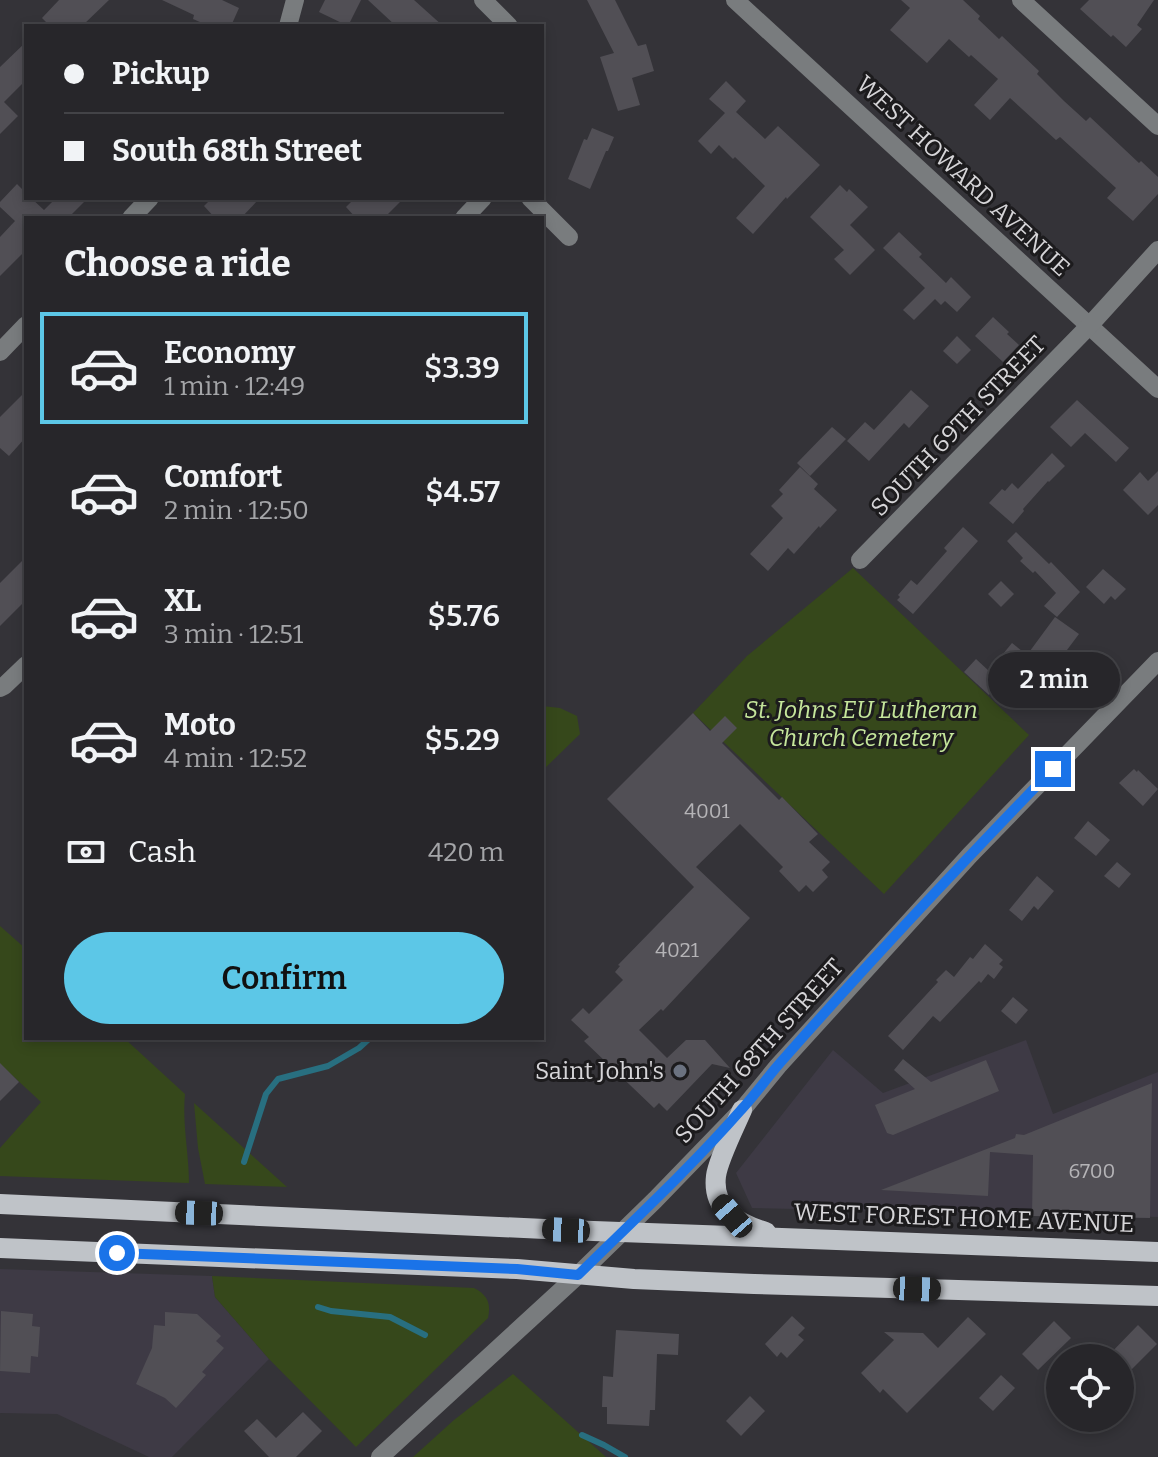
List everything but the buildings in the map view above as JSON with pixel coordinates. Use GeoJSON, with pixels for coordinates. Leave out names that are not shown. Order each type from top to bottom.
{"type":"FeatureCollection","features":[{"type":"Feature","properties":{"kind":"main road"},"geometry":{"type":"LineString","coordinates":[[742,1110],[716,1174],[720,1203],[747,1227],[789,1238]]}},
{"type":"Feature","properties":{"kind":"main road","name":"WEST FOREST HOME AVENUE"},"geometry":{"type":"LineString","coordinates":[[0,1204],[1158,1252]]}},
{"type":"Feature","properties":{"kind":"main road"},"geometry":{"type":"LineString","coordinates":[[0,1248],[517,1269],[769,1284],[1158,1296]]}},
{"type":"Feature","properties":{"kind":"street"},"geometry":{"type":"LineString","coordinates":[[289,24],[295,0]]}},
{"type":"Feature","properties":{"kind":"street"},"geometry":{"type":"LineString","coordinates":[[483,0],[507,24]]}},
{"type":"Feature","properties":{"kind":"street","name":"WEST HOWARD AVENUE"},"geometry":{"type":"LineString","coordinates":[[735,0],[1158,389]]}},
{"type":"Feature","properties":{"kind":"street"},"geometry":{"type":"LineString","coordinates":[[1027,2],[1158,126]]}},
{"type":"Feature","properties":{"kind":"street"},"geometry":{"type":"LineString","coordinates":[[133,216],[148,200]]}},
{"type":"Feature","properties":{"kind":"street"},"geometry":{"type":"LineString","coordinates":[[466,216],[481,200]]}},
{"type":"Feature","properties":{"kind":"street"},"geometry":{"type":"LineString","coordinates":[[532,200],[569,237]]}},
{"type":"Feature","properties":{"kind":"street","name":"SOUTH 69TH STREET"},"geometry":{"type":"LineString","coordinates":[[860,560],[1090,325],[1158,250]]}},
{"type":"Feature","properties":{"kind":"street"},"geometry":{"type":"LineString","coordinates":[[0,352],[24,327]]}},
{"type":"Feature","properties":{"kind":"street","name":"SOUTH 68TH STREET"},"geometry":{"type":"LineString","coordinates":[[380,1457],[623,1232],[742,1110],[778,1066],[970,855],[1158,661]]}},
{"type":"Feature","properties":{"kind":"street"},"geometry":{"type":"LineString","coordinates":[[0,688],[24,667]]}},
{"type":"Feature","properties":{"kind":"shaded area"},"geometry":{"type":"Polygon","coordinates":[[[1026,1040],[1053,1114],[1158,1072],[1158,1217],[752,1208],[736,1173],[833,1050],[883,1093],[1026,1040]]]}},
{"type":"Feature","properties":{"kind":"shaded area"},"geometry":{"type":"Polygon","coordinates":[[[0,1269],[212,1276],[215,1297],[269,1359],[172,1457],[149,1457],[57,1414],[0,1413],[0,1269]]]}},
{"type":"Feature","properties":{"kind":"green space","name":"St. Johns EU Lutheran Church Cemetery"},"geometry":{"type":"Polygon","coordinates":[[[853,568],[1029,735],[884,894],[693,713],[747,656],[853,568]]]}},
{"type":"Feature","properties":{"kind":"green space"},"geometry":{"type":"Polygon","coordinates":[[[544,706],[560,708],[577,716],[580,734],[544,769],[544,706]]]}},
{"type":"Feature","properties":{"kind":"green space"},"geometry":{"type":"Polygon","coordinates":[[[0,926],[24,947],[24,1040],[126,1040],[185,1094],[189,1183],[0,1176],[0,1148],[41,1102],[0,1064],[0,926]]]}},
{"type":"Feature","properties":{"kind":"green space"},"geometry":{"type":"Polygon","coordinates":[[[194,1103],[287,1187],[205,1184],[194,1103]]]}},
{"type":"Feature","properties":{"kind":"green space"},"geometry":{"type":"Polygon","coordinates":[[[212,1276],[474,1288],[485,1297],[489,1313],[488,1318],[356,1447],[269,1359],[215,1297],[212,1276]]]}},
{"type":"Feature","properties":{"kind":"green space"},"geometry":{"type":"Polygon","coordinates":[[[513,1374],[606,1457],[413,1457],[454,1420],[513,1374]]]}},
{"type":"Feature","properties":{"kind":"waterway"},"geometry":{"type":"LineString","coordinates":[[244,1162],[266,1094],[278,1079],[328,1066],[368,1040]]}},
{"type":"Feature","properties":{"kind":"waterway"},"geometry":{"type":"LineString","coordinates":[[318,1307],[390,1317],[425,1335]]}},
{"type":"Feature","properties":{"kind":"waterway"},"geometry":{"type":"LineString","coordinates":[[582,1435],[625,1457]]}},
{"type":"Feature","properties":{"kind":"place","name":"Saint John's"},"geometry":{"type":"Point","coordinates":[680,1071]}},
{"type":"Feature","properties":{"kind":"route"},"geometry":{"type":"LineString","coordinates":[[117,1253],[517,1269],[578,1275],[742,1110],[864,970],[1053,769]]}}]}
